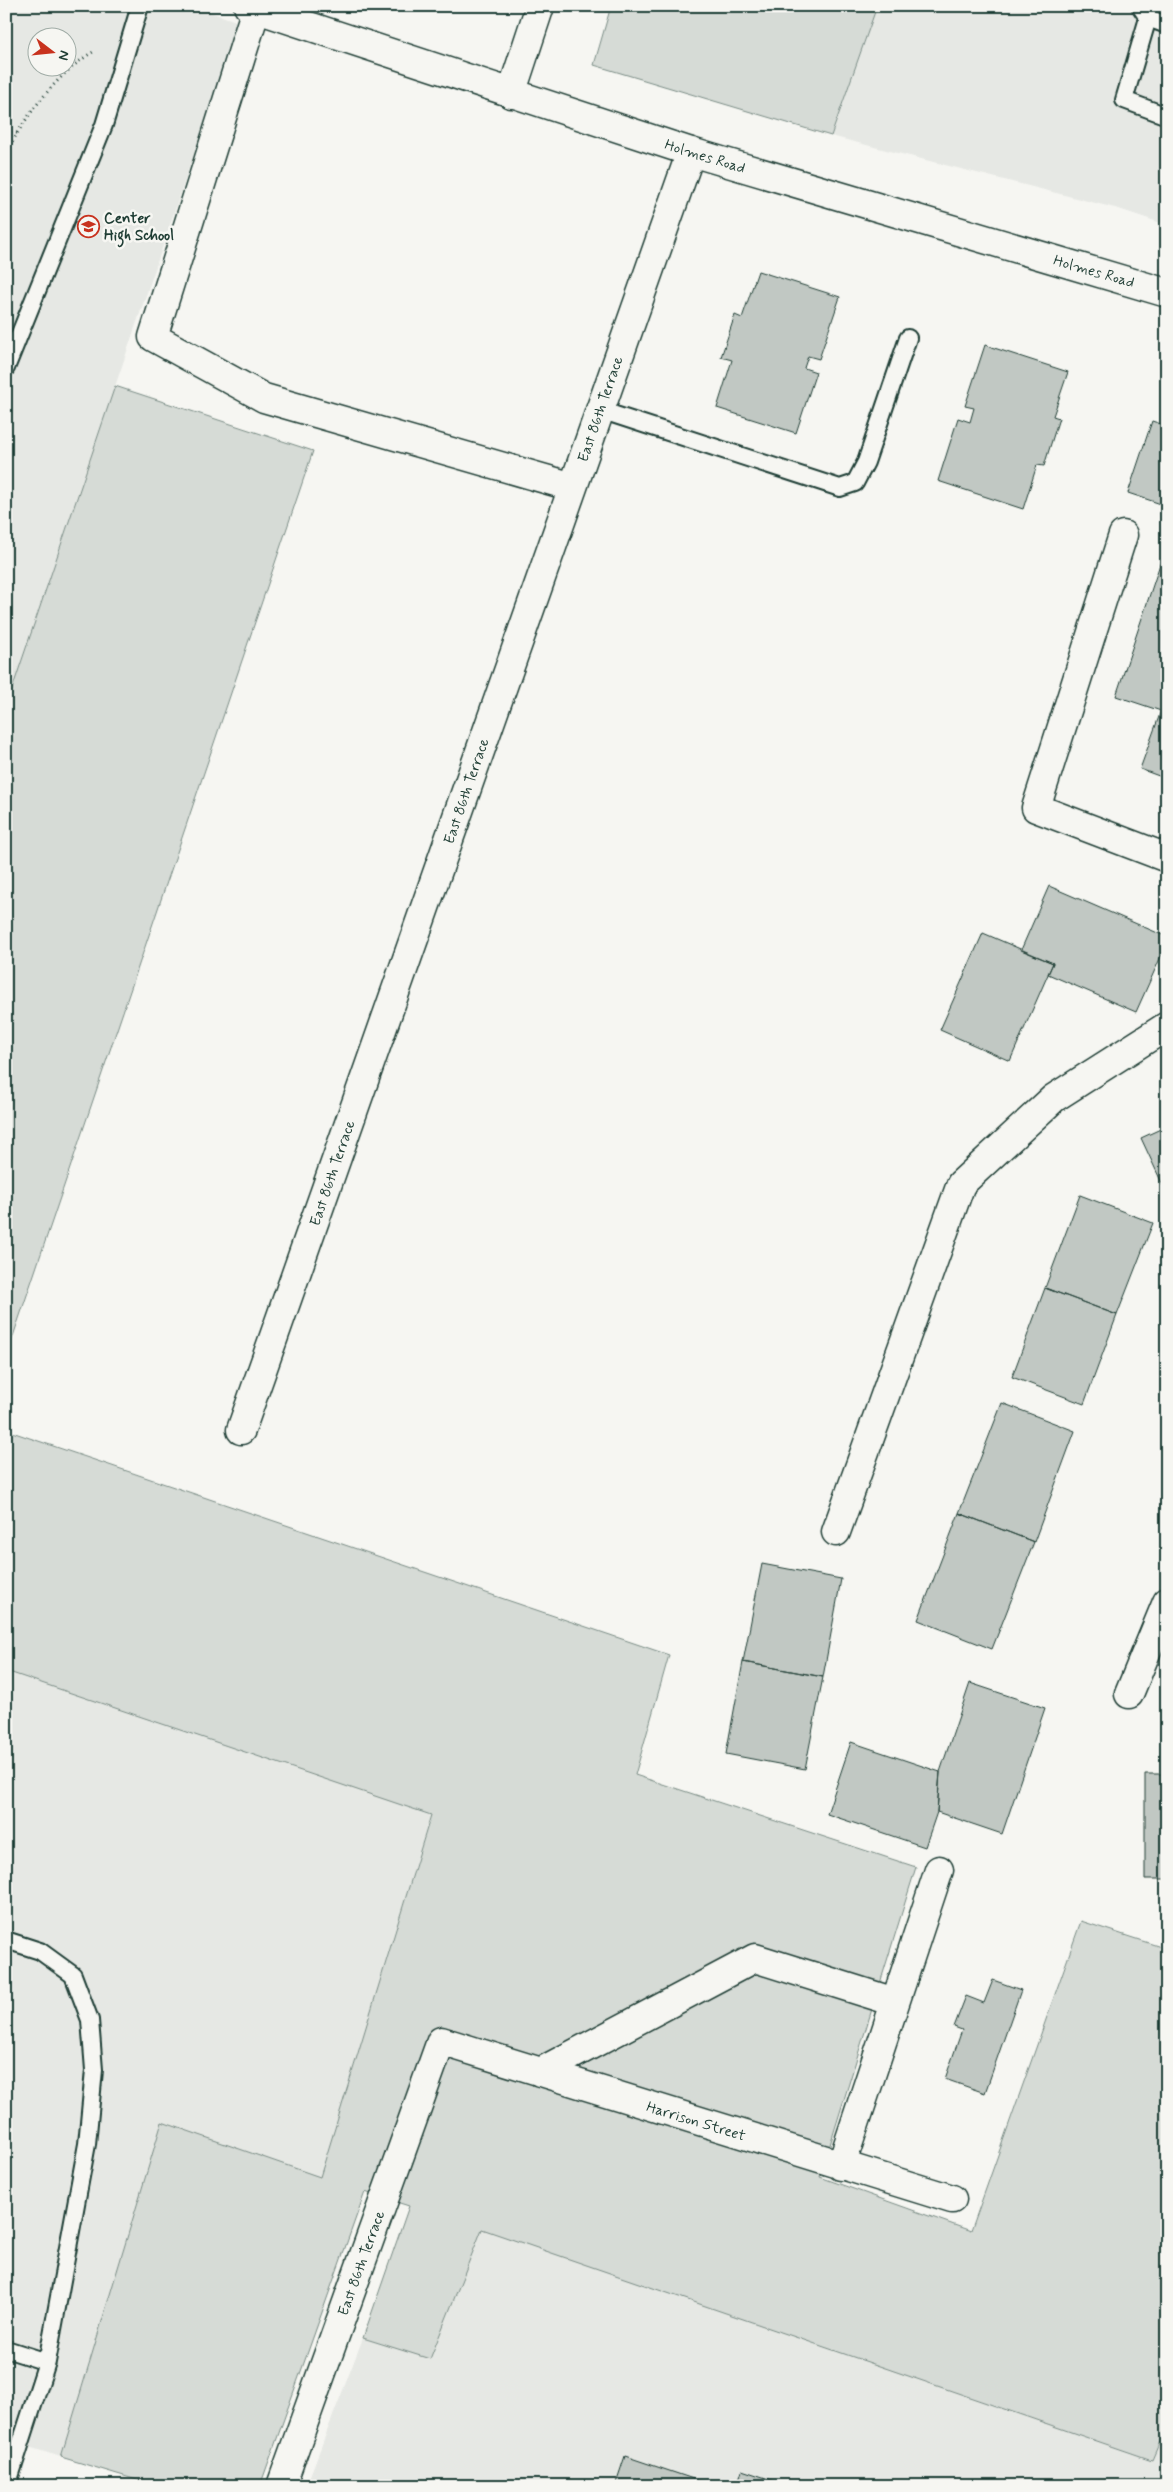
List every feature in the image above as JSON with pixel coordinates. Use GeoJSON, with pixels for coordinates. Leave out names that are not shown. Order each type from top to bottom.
{"type":"FeatureCollection","features":[{"type":"Feature","properties":{"kind":"street"},"geometry":{"type":"LineString","coordinates":[[510,94],[540,6]]}},
{"type":"Feature","properties":{"kind":"street"},"geometry":{"type":"LineString","coordinates":[[252,8],[153,337],[264,398],[573,488]]}},
{"type":"Feature","properties":{"kind":"street","name":"Holmes Road"},"geometry":{"type":"LineString","coordinates":[[252,8],[691,152],[1167,293]]}},
{"type":"Feature","properties":{"kind":"street","name":"East 86th Terrace"},"geometry":{"type":"LineString","coordinates":[[241,1430],[691,152]]}},
{"type":"Feature","properties":{"kind":"street"},"geometry":{"type":"LineString","coordinates":[[1123,535],[1036,808],[1167,858]]}},
{"type":"Feature","properties":{"kind":"street"},"geometry":{"type":"LineString","coordinates":[[836,1532],[961,1184],[1054,1098],[1167,1026]]}},
{"type":"Feature","properties":{"kind":"street"},"geometry":{"type":"LineString","coordinates":[[1129,1694],[1167,1602]]}},
{"type":"Feature","properties":{"kind":"street"},"geometry":{"type":"LineString","coordinates":[[841,2166],[939,1870]]}},
{"type":"Feature","properties":{"kind":"street"},"geometry":{"type":"LineString","coordinates":[[540,2072],[756,1958],[896,2002]]}},
{"type":"Feature","properties":{"kind":"street","name":"East 86th Terrace"},"geometry":{"type":"LineString","coordinates":[[281,2486],[440,2041]]}},
{"type":"Feature","properties":{"kind":"street","name":"Harrison Street"},"geometry":{"type":"LineString","coordinates":[[440,2041],[952,2199]]}},
{"type":"Feature","properties":{"kind":"lane"},"geometry":{"type":"LineString","coordinates":[[6,368],[104,125],[140,6]]}},
{"type":"Feature","properties":{"kind":"lane"},"geometry":{"type":"LineString","coordinates":[[1167,25],[1144,12],[1124,100],[1167,116]]}},
{"type":"Feature","properties":{"kind":"lane"},"geometry":{"type":"LineString","coordinates":[[600,410],[840,488],[855,483],[866,462],[908,338]]}},
{"type":"Feature","properties":{"kind":"lane"},"geometry":{"type":"LineString","coordinates":[[6,1940],[40,1951],[73,1975],[90,2020],[94,2070],[87,2144],[47,2362],[7,2486]]}},
{"type":"Feature","properties":{"kind":"lane"},"geometry":{"type":"LineString","coordinates":[[6,2349],[47,2362]]}},
{"type":"Feature","properties":{"kind":"path"},"geometry":{"type":"LineString","coordinates":[[6,155],[17,133],[61,79],[85,56],[133,30]]}},
{"type":"Feature","properties":{"kind":"path"},"geometry":{"type":"LineString","coordinates":[[6,132],[17,133]]}},
{"type":"Feature","properties":{"kind":"shaded area","name":"Center High School"},"geometry":{"type":"Polygon","coordinates":[[[6,6],[192,6],[239,22],[6,707],[6,6]]]}},
{"type":"Feature","properties":{"kind":"shaded area"},"geometry":{"type":"Polygon","coordinates":[[[611,6],[877,6],[831,136],[594,65],[611,6]]]}},
{"type":"Feature","properties":{"kind":"shaded area"},"geometry":{"type":"Polygon","coordinates":[[[877,6],[1167,6],[1167,225],[1119,209],[831,136],[877,6]]]}},
{"type":"Feature","properties":{"kind":"shaded area"},"geometry":{"type":"Polygon","coordinates":[[[115,386],[313,451],[6,1357],[6,707],[115,386]]]}},
{"type":"Feature","properties":{"kind":"shaded area"},"geometry":{"type":"Polygon","coordinates":[[[6,1430],[669,1655],[635,1775],[916,1867],[820,2177],[971,2231],[1081,1921],[1167,1949],[1167,2425],[1152,2460],[482,2229],[430,2359],[363,2338],[409,2206],[365,2192],[260,2486],[157,2486],[61,2457],[162,2122],[320,2177],[431,1815],[6,1671],[6,1430]]]}},
{"type":"Feature","properties":{"kind":"shaded area"},"geometry":{"type":"Polygon","coordinates":[[[6,1671],[431,1814],[320,2178],[162,2122],[61,2457],[6,2440],[6,1671]]]}},
{"type":"Feature","properties":{"kind":"shaded area"},"geometry":{"type":"Polygon","coordinates":[[[482,2228],[1152,2460],[1167,2425],[1167,2486],[306,2486],[363,2338],[430,2358],[482,2228]]]}},
{"type":"Feature","properties":{"kind":"building"},"geometry":{"type":"Polygon","coordinates":[[[758,271],[840,297],[819,359],[808,356],[804,368],[816,372],[796,433],[717,408],[732,360],[721,357],[735,315],[742,318],[758,271]]]}},
{"type":"Feature","properties":{"kind":"building"},"geometry":{"type":"Polygon","coordinates":[[[985,345],[1068,372],[1053,416],[1059,418],[1044,466],[1037,465],[1023,509],[938,481],[958,418],[970,422],[974,408],[965,406],[985,345]]]}},
{"type":"Feature","properties":{"kind":"building"},"geometry":{"type":"Polygon","coordinates":[[[1152,421],[1167,426],[1167,506],[1128,493],[1152,421]]]}},
{"type":"Feature","properties":{"kind":"building"},"geometry":{"type":"Polygon","coordinates":[[[1161,561],[1167,563],[1167,711],[1161,711],[1116,696],[1161,561]]]}},
{"type":"Feature","properties":{"kind":"building"},"geometry":{"type":"Polygon","coordinates":[[[1161,711],[1167,711],[1167,779],[1140,769],[1161,711]]]}},
{"type":"Feature","properties":{"kind":"building"},"geometry":{"type":"Polygon","coordinates":[[[1049,886],[1167,937],[1167,943],[1136,1012],[1048,974],[1053,963],[1021,950],[1049,886]]]}},
{"type":"Feature","properties":{"kind":"building"},"geometry":{"type":"Polygon","coordinates":[[[983,933],[1053,963],[1010,1061],[940,1030],[983,933]]]}},
{"type":"Feature","properties":{"kind":"building"},"geometry":{"type":"Polygon","coordinates":[[[1167,1126],[1167,1194],[1141,1138],[1167,1126]]]}},
{"type":"Feature","properties":{"kind":"building"},"geometry":{"type":"Polygon","coordinates":[[[1080,1195],[1153,1223],[1117,1315],[1045,1288],[1080,1195]]]}},
{"type":"Feature","properties":{"kind":"building"},"geometry":{"type":"Polygon","coordinates":[[[1045,1288],[1117,1315],[1084,1404],[1012,1377],[1045,1288]]]}},
{"type":"Feature","properties":{"kind":"building"},"geometry":{"type":"Polygon","coordinates":[[[1002,1403],[1075,1431],[1034,1542],[959,1513],[1002,1403]]]}},
{"type":"Feature","properties":{"kind":"building"},"geometry":{"type":"Polygon","coordinates":[[[959,1513],[1034,1542],[992,1649],[918,1620],[959,1513]]]}},
{"type":"Feature","properties":{"kind":"building"},"geometry":{"type":"Polygon","coordinates":[[[762,1564],[841,1579],[823,1677],[743,1662],[762,1564]]]}},
{"type":"Feature","properties":{"kind":"building"},"geometry":{"type":"Polygon","coordinates":[[[743,1662],[823,1677],[805,1769],[726,1754],[743,1662]]]}},
{"type":"Feature","properties":{"kind":"building"},"geometry":{"type":"Polygon","coordinates":[[[970,1683],[1045,1708],[1002,1834],[937,1812],[940,1772],[970,1683]]]}},
{"type":"Feature","properties":{"kind":"building"},"geometry":{"type":"Polygon","coordinates":[[[851,1742],[940,1772],[937,1812],[925,1847],[827,1814],[851,1742]]]}},
{"type":"Feature","properties":{"kind":"building"},"geometry":{"type":"Polygon","coordinates":[[[1145,1774],[1167,1774],[1167,1879],[1145,1879],[1145,1774]]]}},
{"type":"Feature","properties":{"kind":"building"},"geometry":{"type":"Polygon","coordinates":[[[993,1980],[1021,1990],[985,2093],[945,2079],[962,2030],[954,2027],[966,1996],[984,2003],[993,1980]]]}},
{"type":"Feature","properties":{"kind":"building"},"geometry":{"type":"Polygon","coordinates":[[[625,2456],[714,2486],[615,2486],[625,2456]]]}},
{"type":"Feature","properties":{"kind":"building"},"geometry":{"type":"Polygon","coordinates":[[[742,2470],[790,2486],[737,2486],[742,2470]]]}},
{"type":"Feature","properties":{"kind":"place","name":"Center High School"},"geometry":{"type":"Point","coordinates":[88,227]}}]}
